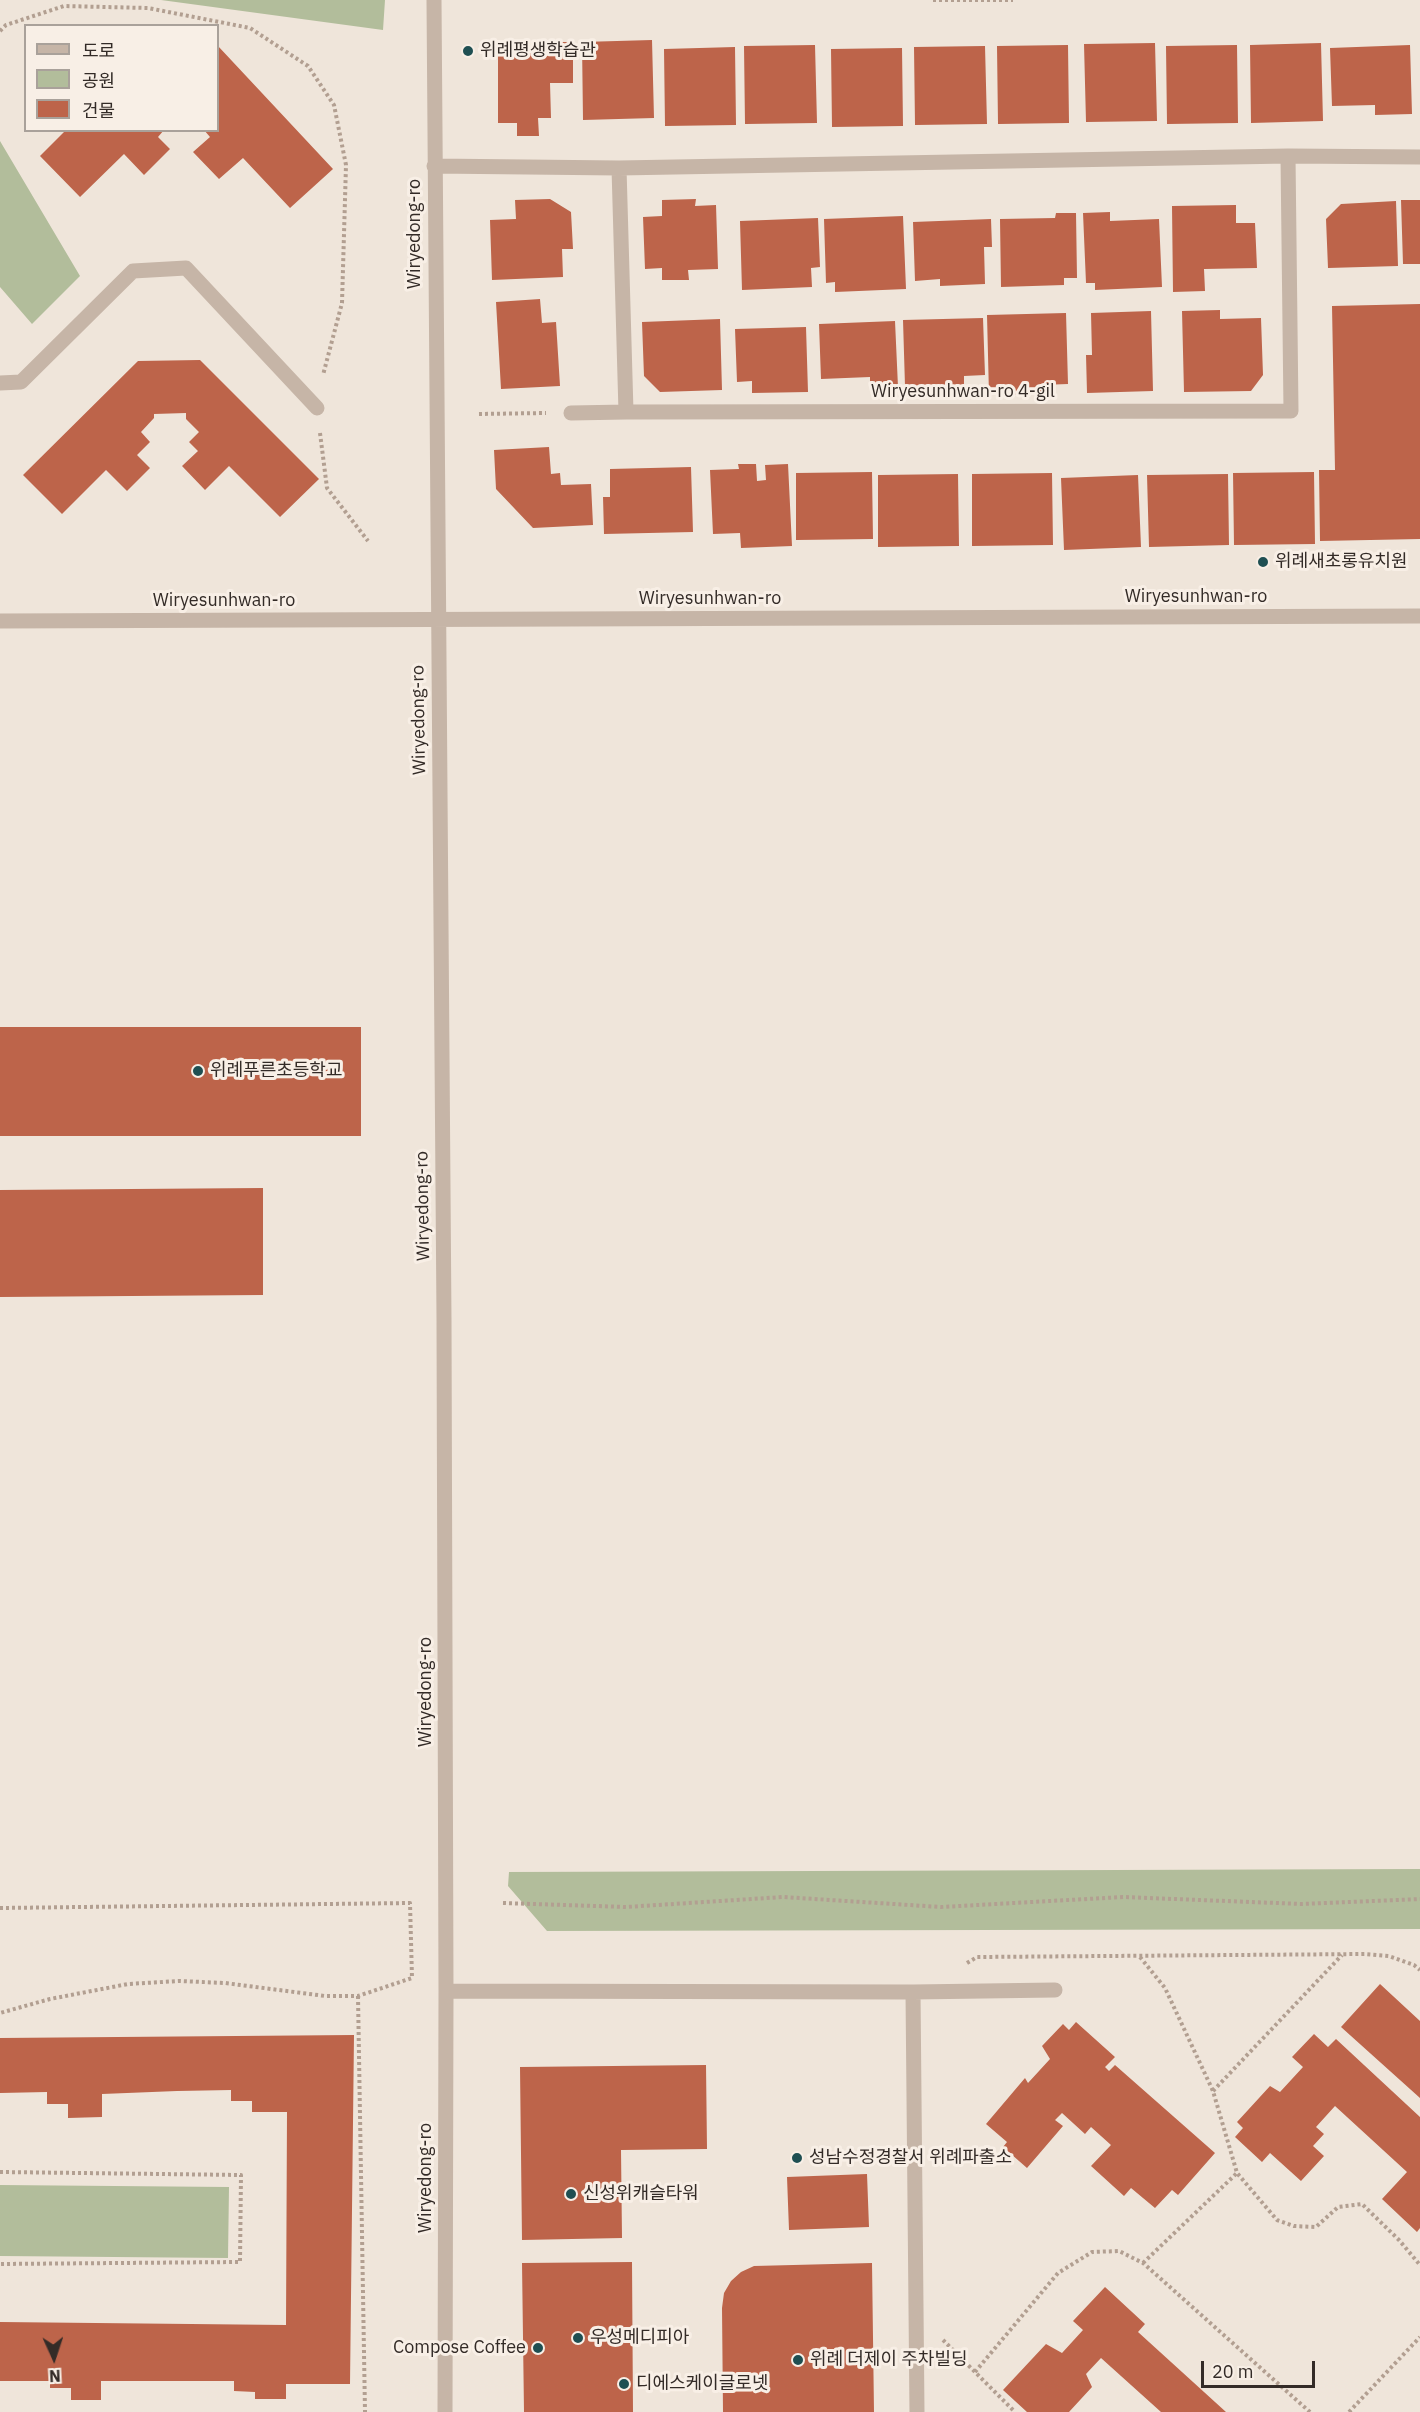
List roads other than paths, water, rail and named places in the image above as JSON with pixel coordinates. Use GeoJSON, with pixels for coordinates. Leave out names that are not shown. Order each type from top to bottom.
{"type":"FeatureCollection","features":[{"type":"Feature","properties":{"kind":"street","name":"Wiryedong-ro"},"geometry":{"type":"LineString","coordinates":[[434,0],[447,1991],[444,2412]]}},
{"type":"Feature","properties":{"kind":"street"},"geometry":{"type":"LineString","coordinates":[[434,166],[619,168],[1288,156],[1420,157]]}},
{"type":"Feature","properties":{"kind":"street","name":"Wiryesunhwan-ro 4-gil"},"geometry":{"type":"LineString","coordinates":[[626,412],[1291,411],[1288,156]]}},
{"type":"Feature","properties":{"kind":"street"},"geometry":{"type":"LineString","coordinates":[[571,413],[626,412],[619,168]]}},
{"type":"Feature","properties":{"kind":"street"},"geometry":{"type":"LineString","coordinates":[[0,383],[21,382],[133,271],[186,268],[317,408]]}},
{"type":"Feature","properties":{"kind":"street","name":"Wiryesunhwan-ro"},"geometry":{"type":"LineString","coordinates":[[0,621],[1420,616]]}},
{"type":"Feature","properties":{"kind":"street"},"geometry":{"type":"LineString","coordinates":[[447,1991],[1055,1990]]}},
{"type":"Feature","properties":{"kind":"street"},"geometry":{"type":"LineString","coordinates":[[913,1992],[917,2412]]}},
{"type":"Feature","properties":{"kind":"place","name":"위례평생학습관"},"geometry":{"type":"Point","coordinates":[468,51]}},
{"type":"Feature","properties":{"kind":"place","name":"위례새초롱유치원"},"geometry":{"type":"Point","coordinates":[1263,562]}},
{"type":"Feature","properties":{"kind":"place","name":"위례푸른초등학교"},"geometry":{"type":"Point","coordinates":[198,1071]}},
{"type":"Feature","properties":{"kind":"place","name":"성남수정경찰서 위례파출소"},"geometry":{"type":"Point","coordinates":[797,2158]}},
{"type":"Feature","properties":{"kind":"place","name":"신성위캐슬타워"},"geometry":{"type":"Point","coordinates":[571,2194]}},
{"type":"Feature","properties":{"kind":"place","name":"우성메디피아"},"geometry":{"type":"Point","coordinates":[578,2338]}},
{"type":"Feature","properties":{"kind":"place","name":"Compose Coffee"},"geometry":{"type":"Point","coordinates":[538,2348]}},
{"type":"Feature","properties":{"kind":"place","name":"위례 더제이 주차빌딩"},"geometry":{"type":"Point","coordinates":[798,2360]}},
{"type":"Feature","properties":{"kind":"place","name":"디에스케이글로넷"},"geometry":{"type":"Point","coordinates":[624,2384]}}]}
